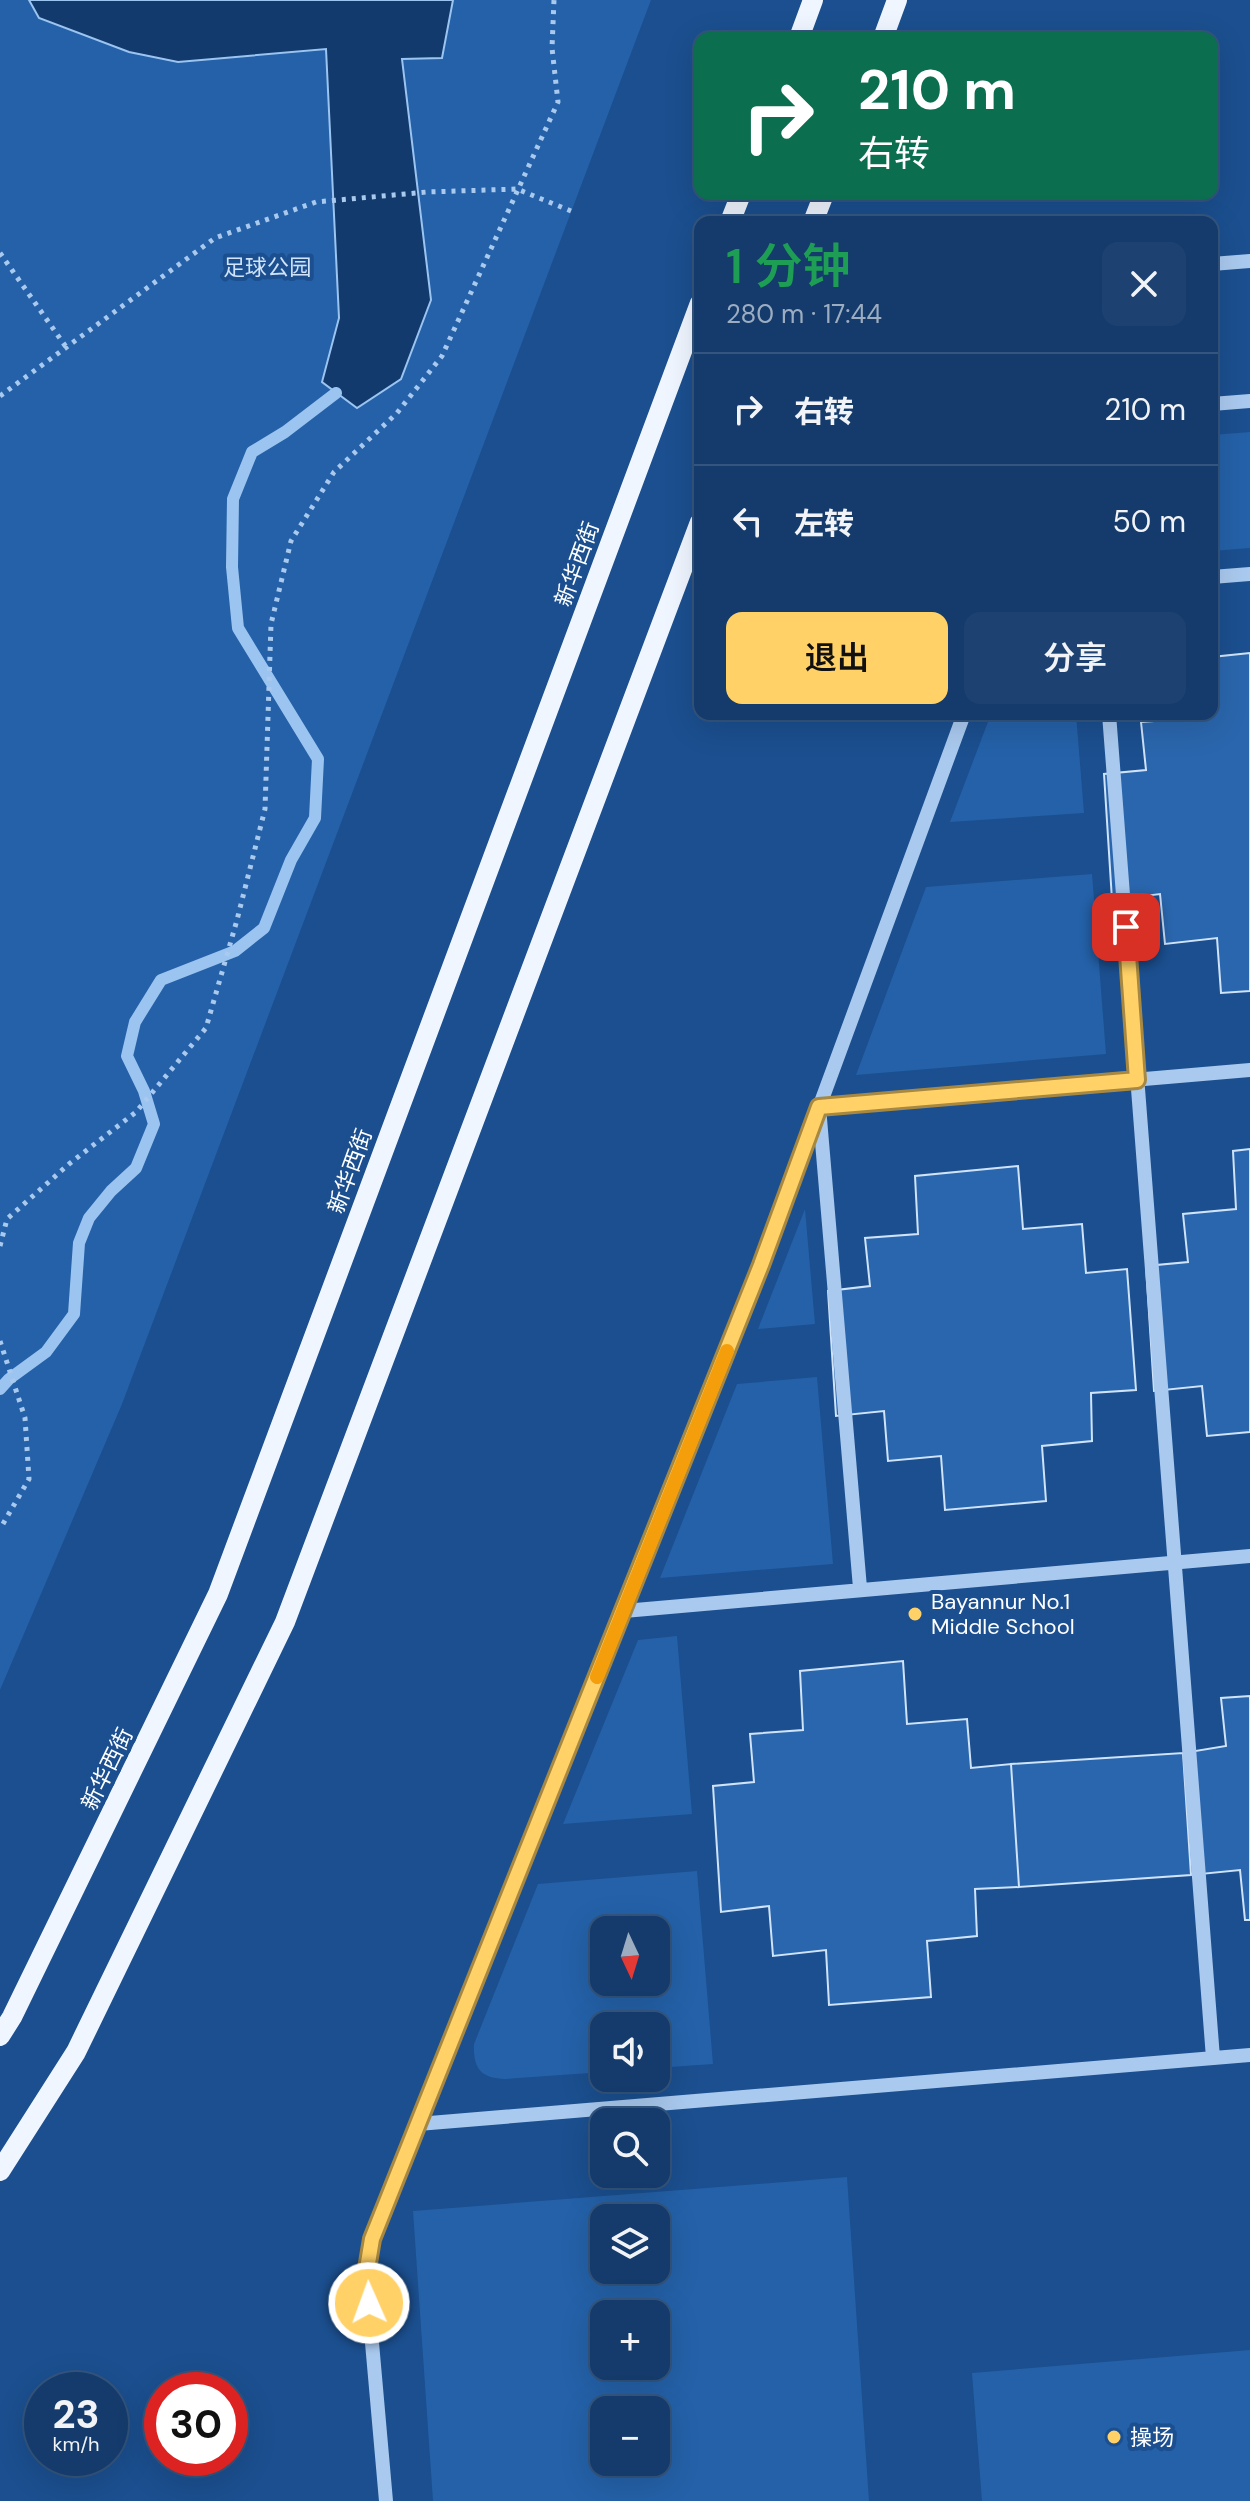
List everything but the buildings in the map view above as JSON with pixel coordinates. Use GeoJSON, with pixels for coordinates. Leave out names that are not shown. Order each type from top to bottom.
{"type":"FeatureCollection","features":[{"type":"Feature","properties":{"kind":"main road"},"geometry":{"type":"LineString","coordinates":[[801,32],[813,0]]}},
{"type":"Feature","properties":{"kind":"main road"},"geometry":{"type":"LineString","coordinates":[[885,32],[897,0]]}},
{"type":"Feature","properties":{"kind":"main road","name":"新华西街"},"geometry":{"type":"LineString","coordinates":[[0,2036],[19,2003],[218,1594],[694,319]]}},
{"type":"Feature","properties":{"kind":"main road"},"geometry":{"type":"LineString","coordinates":[[0,2171],[76,2052],[285,1622],[694,538]]}},
{"type":"Feature","properties":{"kind":"street"},"geometry":{"type":"LineString","coordinates":[[1218,264],[1250,261]]}},
{"type":"Feature","properties":{"kind":"street"},"geometry":{"type":"LineString","coordinates":[[1218,404],[1250,401]]}},
{"type":"Feature","properties":{"kind":"street"},"geometry":{"type":"LineString","coordinates":[[1218,577],[1250,574]]}},
{"type":"Feature","properties":{"kind":"street"},"geometry":{"type":"LineString","coordinates":[[386,2501],[366,2275],[372,2239],[761,1265],[962,720]]}},
{"type":"Feature","properties":{"kind":"street"},"geometry":{"type":"LineString","coordinates":[[1109,720],[1213,2058]]}},
{"type":"Feature","properties":{"kind":"street"},"geometry":{"type":"LineString","coordinates":[[819,1107],[1250,1070]]}},
{"type":"Feature","properties":{"kind":"street"},"geometry":{"type":"LineString","coordinates":[[819,1107],[860,1588]]}},
{"type":"Feature","properties":{"kind":"street"},"geometry":{"type":"LineString","coordinates":[[624,1611],[1250,1556]]}},
{"type":"Feature","properties":{"kind":"street"},"geometry":{"type":"LineString","coordinates":[[418,2124],[1250,2055]]}},
{"type":"Feature","properties":{"kind":"path"},"geometry":{"type":"LineString","coordinates":[[0,1246],[7,1219],[69,1164],[136,1112],[206,1028],[265,809],[271,624],[291,541],[334,472],[397,413],[442,356],[558,102],[552,48],[554,0]]}},
{"type":"Feature","properties":{"kind":"path"},"geometry":{"type":"LineString","coordinates":[[0,396],[215,238],[316,202],[427,192],[517,189],[571,211]]}},
{"type":"Feature","properties":{"kind":"path"},"geometry":{"type":"LineString","coordinates":[[0,253],[66,347]]}},
{"type":"Feature","properties":{"kind":"path"},"geometry":{"type":"LineString","coordinates":[[0,1341],[25,1418],[29,1479],[0,1529]]}},
{"type":"Feature","properties":{"kind":"green space","name":"足球公园"},"geometry":{"type":"Polygon","coordinates":[[[0,0],[651,0],[122,1404],[0,1690],[0,0]]]}},
{"type":"Feature","properties":{"kind":"green space"},"geometry":{"type":"Polygon","coordinates":[[[1250,432],[1250,548],[1218,551],[1218,435],[1250,432]]]}},
{"type":"Feature","properties":{"kind":"green space"},"geometry":{"type":"Polygon","coordinates":[[[989,720],[1076,720],[1084,813],[950,822],[989,720]]]}},
{"type":"Feature","properties":{"kind":"green space"},"geometry":{"type":"Polygon","coordinates":[[[1092,874],[1106,1054],[856,1075],[926,887],[1092,874]]]}},
{"type":"Feature","properties":{"kind":"green space"},"geometry":{"type":"Polygon","coordinates":[[[805,1209],[815,1324],[758,1329],[805,1209]]]}},
{"type":"Feature","properties":{"kind":"green space"},"geometry":{"type":"Polygon","coordinates":[[[817,1377],[833,1564],[660,1578],[737,1384],[817,1377]]]}},
{"type":"Feature","properties":{"kind":"green space"},"geometry":{"type":"Polygon","coordinates":[[[677,1636],[692,1814],[563,1824],[638,1640],[677,1636]]]}},
{"type":"Feature","properties":{"kind":"green space"},"geometry":{"type":"Polygon","coordinates":[[[697,1871],[713,2064],[670,2067],[670,2012],[590,2012],[590,2073],[505,2079],[490,2077],[477,2066],[474,2044],[538,1884],[697,1871]]]}},
{"type":"Feature","properties":{"kind":"green space"},"geometry":{"type":"Polygon","coordinates":[[[847,2177],[869,2501],[433,2501],[413,2211],[847,2177]]]}},
{"type":"Feature","properties":{"kind":"green space","name":"操场"},"geometry":{"type":"Polygon","coordinates":[[[1250,2350],[1250,2501],[982,2501],[972,2373],[1250,2350]]]}},
{"type":"Feature","properties":{"kind":"shaded area"},"geometry":{"type":"Polygon","coordinates":[[[29,0],[453,0],[442,58],[402,59],[431,300],[401,379],[357,408],[322,382],[339,318],[326,49],[178,62],[129,52],[39,18],[29,0]]]}},
{"type":"Feature","properties":{"kind":"waterway"},"geometry":{"type":"LineString","coordinates":[[0,1389],[46,1352],[74,1314],[79,1243],[89,1218],[111,1191],[136,1168],[154,1124],[144,1091],[127,1056],[135,1022],[161,980],[235,951],[264,928],[291,860],[315,818],[318,759],[238,628],[232,567],[233,499],[252,452],[285,432],[336,393]]}},
{"type":"Feature","properties":{"kind":"slow traffic"},"geometry":{"type":"LineString","coordinates":[[597,1677],[727,1351]]}},
{"type":"Feature","properties":{"kind":"place","name":"Bayannur No.1 Middle School"},"geometry":{"type":"Point","coordinates":[915,1614]}},
{"type":"Feature","properties":{"kind":"place","name":"操场"},"geometry":{"type":"Point","coordinates":[1114,2437]}},
{"type":"Feature","properties":{"kind":"route"},"geometry":{"type":"LineString","coordinates":[[369,2303],[366,2275],[372,2239],[761,1265],[819,1107],[1137,1080],[1126,927]]}}]}
